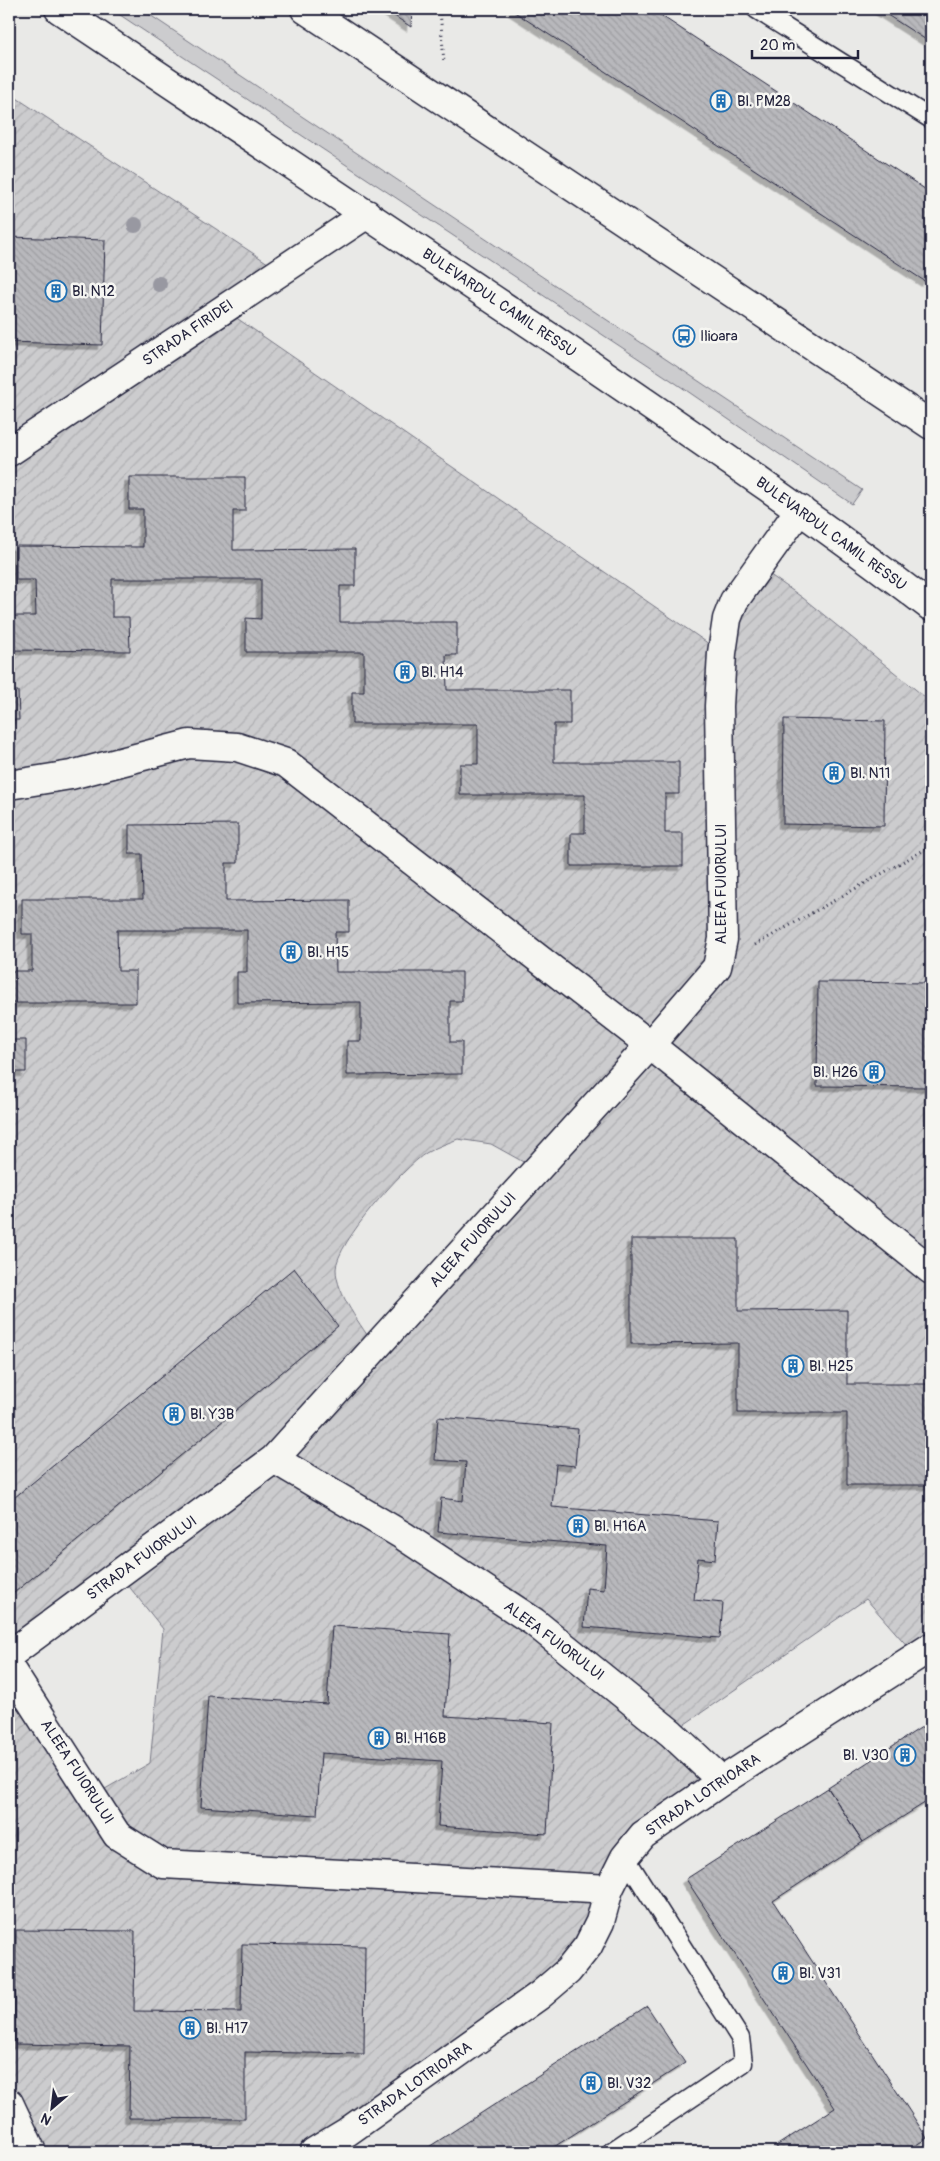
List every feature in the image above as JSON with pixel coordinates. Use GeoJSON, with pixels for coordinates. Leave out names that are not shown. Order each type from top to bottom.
{"type":"FeatureCollection","features":[{"type":"Feature","properties":{"kind":"street","name":"BULEVARDUL CAMIL RESSU"},"geometry":{"type":"LineString","coordinates":[[59,9],[368,214],[800,509],[931,607]]}},
{"type":"Feature","properties":{"kind":"street"},"geometry":{"type":"LineString","coordinates":[[305,9],[931,425]]}},
{"type":"Feature","properties":{"kind":"street","name":"STRADA FIRIDEI"},"geometry":{"type":"LineString","coordinates":[[9,452],[368,214]]}},
{"type":"Feature","properties":{"kind":"street","name":"ALEEA FUIORULUI"},"geometry":{"type":"LineString","coordinates":[[722,1780],[671,1733],[534,1622],[402,1535],[274,1460],[650,1045],[718,966],[723,939],[719,706],[722,653],[727,619],[734,601],[800,509]]}},
{"type":"Feature","properties":{"kind":"street"},"geometry":{"type":"LineString","coordinates":[[9,786],[71,775],[189,744],[237,747],[286,764],[650,1045],[931,1270]]}},
{"type":"Feature","properties":{"kind":"street","name":"STRADA FUIORULUI"},"geometry":{"type":"LineString","coordinates":[[9,1655],[274,1460]]}},
{"type":"Feature","properties":{"kind":"street","name":"STRADA LOTRIOARA"},"geometry":{"type":"LineString","coordinates":[[314,2152],[348,2132],[540,1995],[568,1971],[588,1946],[600,1922],[609,1889],[625,1857],[643,1835],[722,1780],[931,1647]]}},
{"type":"Feature","properties":{"kind":"street","name":"ALEEA FUIORULUI"},"geometry":{"type":"LineString","coordinates":[[9,1667],[117,1835],[164,1864],[609,1889]]}},
{"type":"Feature","properties":{"kind":"street"},"geometry":{"type":"LineString","coordinates":[[9,2103],[32,2152]]}},
{"type":"Feature","properties":{"kind":"lane"},"geometry":{"type":"LineString","coordinates":[[756,9],[931,119]]}},
{"type":"Feature","properties":{"kind":"lane"},"geometry":{"type":"LineString","coordinates":[[611,2152],[743,2063],[740,2038],[625,1857]]}},
{"type":"Feature","properties":{"kind":"path"},"geometry":{"type":"LineString","coordinates":[[440,9],[448,103]]}},
{"type":"Feature","properties":{"kind":"path"},"geometry":{"type":"LineString","coordinates":[[718,966],[931,846]]}},
{"type":"Feature","properties":{"kind":"shaded area"},"geometry":{"type":"Polygon","coordinates":[[[111,9],[141,9],[862,490],[852,504],[677,384],[111,9]]]}},
{"type":"Feature","properties":{"kind":"shaded area"},"geometry":{"type":"Polygon","coordinates":[[[9,93],[280,271],[225,310],[722,653],[759,567],[803,598],[931,702],[931,1647],[917,1657],[866,1599],[672,1733],[722,1781],[643,1835],[588,1946],[314,2152],[9,2152],[9,1667],[93,1796],[150,1763],[163,1629],[119,1574],[9,1655],[9,93]],[[458,1139],[426,1153],[388,1189],[347,1242],[339,1257],[336,1269],[337,1279],[351,1310],[375,1347],[536,1169],[491,1144],[458,1139]]]}},
{"type":"Feature","properties":{"kind":"building"},"geometry":{"type":"Polygon","coordinates":[[[384,9],[412,9],[411,27],[384,9]]]}},
{"type":"Feature","properties":{"kind":"building","name":"Bl. PM28"},"geometry":{"type":"Polygon","coordinates":[[[510,9],[651,9],[931,193],[931,273],[926,282],[510,9]]]}},
{"type":"Feature","properties":{"kind":"building"},"geometry":{"type":"Polygon","coordinates":[[[878,9],[931,9],[931,43],[878,9]]]}},
{"type":"Feature","properties":{"kind":"building","name":"Bl. N12"},"geometry":{"type":"Polygon","coordinates":[[[9,237],[105,240],[102,345],[9,342],[9,237]]]}},
{"type":"Feature","properties":{"kind":"building","name":"Bl. H14"},"geometry":{"type":"Polygon","coordinates":[[[129,477],[245,477],[245,511],[233,511],[233,550],[355,549],[355,586],[340,586],[340,622],[457,622],[457,655],[446,655],[447,690],[570,690],[570,724],[554,724],[554,762],[679,762],[679,794],[665,794],[665,833],[683,833],[683,866],[571,866],[571,833],[585,833],[585,795],[460,795],[460,764],[478,764],[478,724],[352,724],[352,692],[364,692],[364,652],[246,652],[246,618],[261,619],[261,579],[112,579],[112,617],[129,617],[130,651],[9,650],[9,616],[36,616],[35,580],[16,580],[16,546],[143,547],[143,509],[129,509],[129,477]]]}},
{"type":"Feature","properties":{"kind":"building"},"geometry":{"type":"Polygon","coordinates":[[[9,691],[18,691],[19,720],[9,720],[9,691]]]}},
{"type":"Feature","properties":{"kind":"building","name":"Bl. N11"},"geometry":{"type":"Polygon","coordinates":[[[784,719],[885,721],[884,826],[783,824],[784,719]]]}},
{"type":"Feature","properties":{"kind":"building","name":"Bl. H15"},"geometry":{"type":"Polygon","coordinates":[[[238,824],[238,863],[226,863],[226,901],[349,900],[349,932],[335,932],[336,972],[462,972],[462,1001],[450,1001],[450,1042],[462,1042],[462,1074],[347,1075],[347,1041],[361,1041],[361,1002],[237,1003],[237,972],[247,972],[247,930],[117,930],[118,971],[136,971],[136,1003],[9,1003],[9,971],[32,971],[32,934],[22,934],[22,899],[143,899],[142,854],[129,854],[129,825],[238,824]]]}},
{"type":"Feature","properties":{"kind":"building","name":"Bl. H26"},"geometry":{"type":"Polygon","coordinates":[[[818,982],[931,983],[931,1160],[929,1160],[929,1087],[817,1086],[818,982]]]}},
{"type":"Feature","properties":{"kind":"building"},"geometry":{"type":"Polygon","coordinates":[[[9,1040],[26,1040],[26,1072],[9,1072],[9,1040]]]}},
{"type":"Feature","properties":{"kind":"building","name":"Bl. H25"},"geometry":{"type":"Polygon","coordinates":[[[631,1239],[738,1239],[738,1311],[847,1310],[847,1384],[931,1384],[931,1485],[847,1485],[847,1413],[738,1413],[738,1343],[631,1344],[631,1239]]]}},
{"type":"Feature","properties":{"kind":"building","name":"Bl. Y3B"},"geometry":{"type":"Polygon","coordinates":[[[294,1268],[338,1326],[9,1597],[9,1502],[294,1268]]]}},
{"type":"Feature","properties":{"kind":"building","name":"Bl. H16A"},"geometry":{"type":"Polygon","coordinates":[[[438,1417],[578,1429],[575,1466],[556,1464],[552,1507],[718,1521],[715,1560],[698,1558],[694,1600],[723,1603],[720,1638],[584,1627],[587,1588],[604,1590],[607,1546],[438,1532],[441,1498],[463,1501],[466,1462],[435,1460],[438,1417]]]}},
{"type":"Feature","properties":{"kind":"building","name":"Bl. H16B"},"geometry":{"type":"Polygon","coordinates":[[[332,1626],[450,1634],[445,1716],[553,1723],[547,1834],[438,1826],[442,1761],[321,1753],[317,1815],[201,1807],[208,1696],[327,1704],[332,1626]]]}},
{"type":"Feature","properties":{"kind":"building","name":"Bl. V30"},"geometry":{"type":"Polygon","coordinates":[[[931,1721],[931,1799],[863,1842],[828,1788],[931,1721]]]}},
{"type":"Feature","properties":{"kind":"building","name":"Bl. V31"},"geometry":{"type":"Polygon","coordinates":[[[828,1788],[863,1842],[773,1901],[927,2138],[905,2152],[780,2152],[776,2146],[835,2108],[686,1879],[828,1788]]]}},
{"type":"Feature","properties":{"kind":"building","name":"Bl. H17"},"geometry":{"type":"Polygon","coordinates":[[[16,1930],[135,1931],[134,2011],[241,2012],[242,1944],[365,1946],[364,2054],[245,2052],[245,2119],[129,2118],[130,2046],[15,2044],[16,1930]]]}},
{"type":"Feature","properties":{"kind":"building","name":"Bl. V32"},"geometry":{"type":"Polygon","coordinates":[[[647,2006],[685,2063],[546,2152],[421,2152],[647,2006]]]}},
{"type":"Feature","properties":{"kind":"place","name":"Bl. PM28"},"geometry":{"type":"Point","coordinates":[721,101]}},
{"type":"Feature","properties":{"kind":"place","name":"Bl. N12"},"geometry":{"type":"Point","coordinates":[56,291]}},
{"type":"Feature","properties":{"kind":"place","name":"Ilioara"},"geometry":{"type":"Point","coordinates":[684,336]}},
{"type":"Feature","properties":{"kind":"place","name":"Bl. H14"},"geometry":{"type":"Point","coordinates":[405,672]}},
{"type":"Feature","properties":{"kind":"place","name":"Bl. N11"},"geometry":{"type":"Point","coordinates":[834,773]}},
{"type":"Feature","properties":{"kind":"place","name":"Bl. H15"},"geometry":{"type":"Point","coordinates":[291,952]}},
{"type":"Feature","properties":{"kind":"place","name":"Bl. H26"},"geometry":{"type":"Point","coordinates":[874,1072]}},
{"type":"Feature","properties":{"kind":"place","name":"Bl. H25"},"geometry":{"type":"Point","coordinates":[793,1366]}},
{"type":"Feature","properties":{"kind":"place","name":"Bl. Y3B"},"geometry":{"type":"Point","coordinates":[174,1414]}},
{"type":"Feature","properties":{"kind":"place","name":"Bl. H16A"},"geometry":{"type":"Point","coordinates":[578,1526]}},
{"type":"Feature","properties":{"kind":"place","name":"Bl. H16B"},"geometry":{"type":"Point","coordinates":[379,1738]}},
{"type":"Feature","properties":{"kind":"place","name":"Bl. V30"},"geometry":{"type":"Point","coordinates":[905,1755]}},
{"type":"Feature","properties":{"kind":"place","name":"Bl. V31"},"geometry":{"type":"Point","coordinates":[783,1973]}},
{"type":"Feature","properties":{"kind":"place","name":"Bl. H17"},"geometry":{"type":"Point","coordinates":[190,2028]}},
{"type":"Feature","properties":{"kind":"place","name":"Bl. V32"},"geometry":{"type":"Point","coordinates":[591,2083]}}]}
